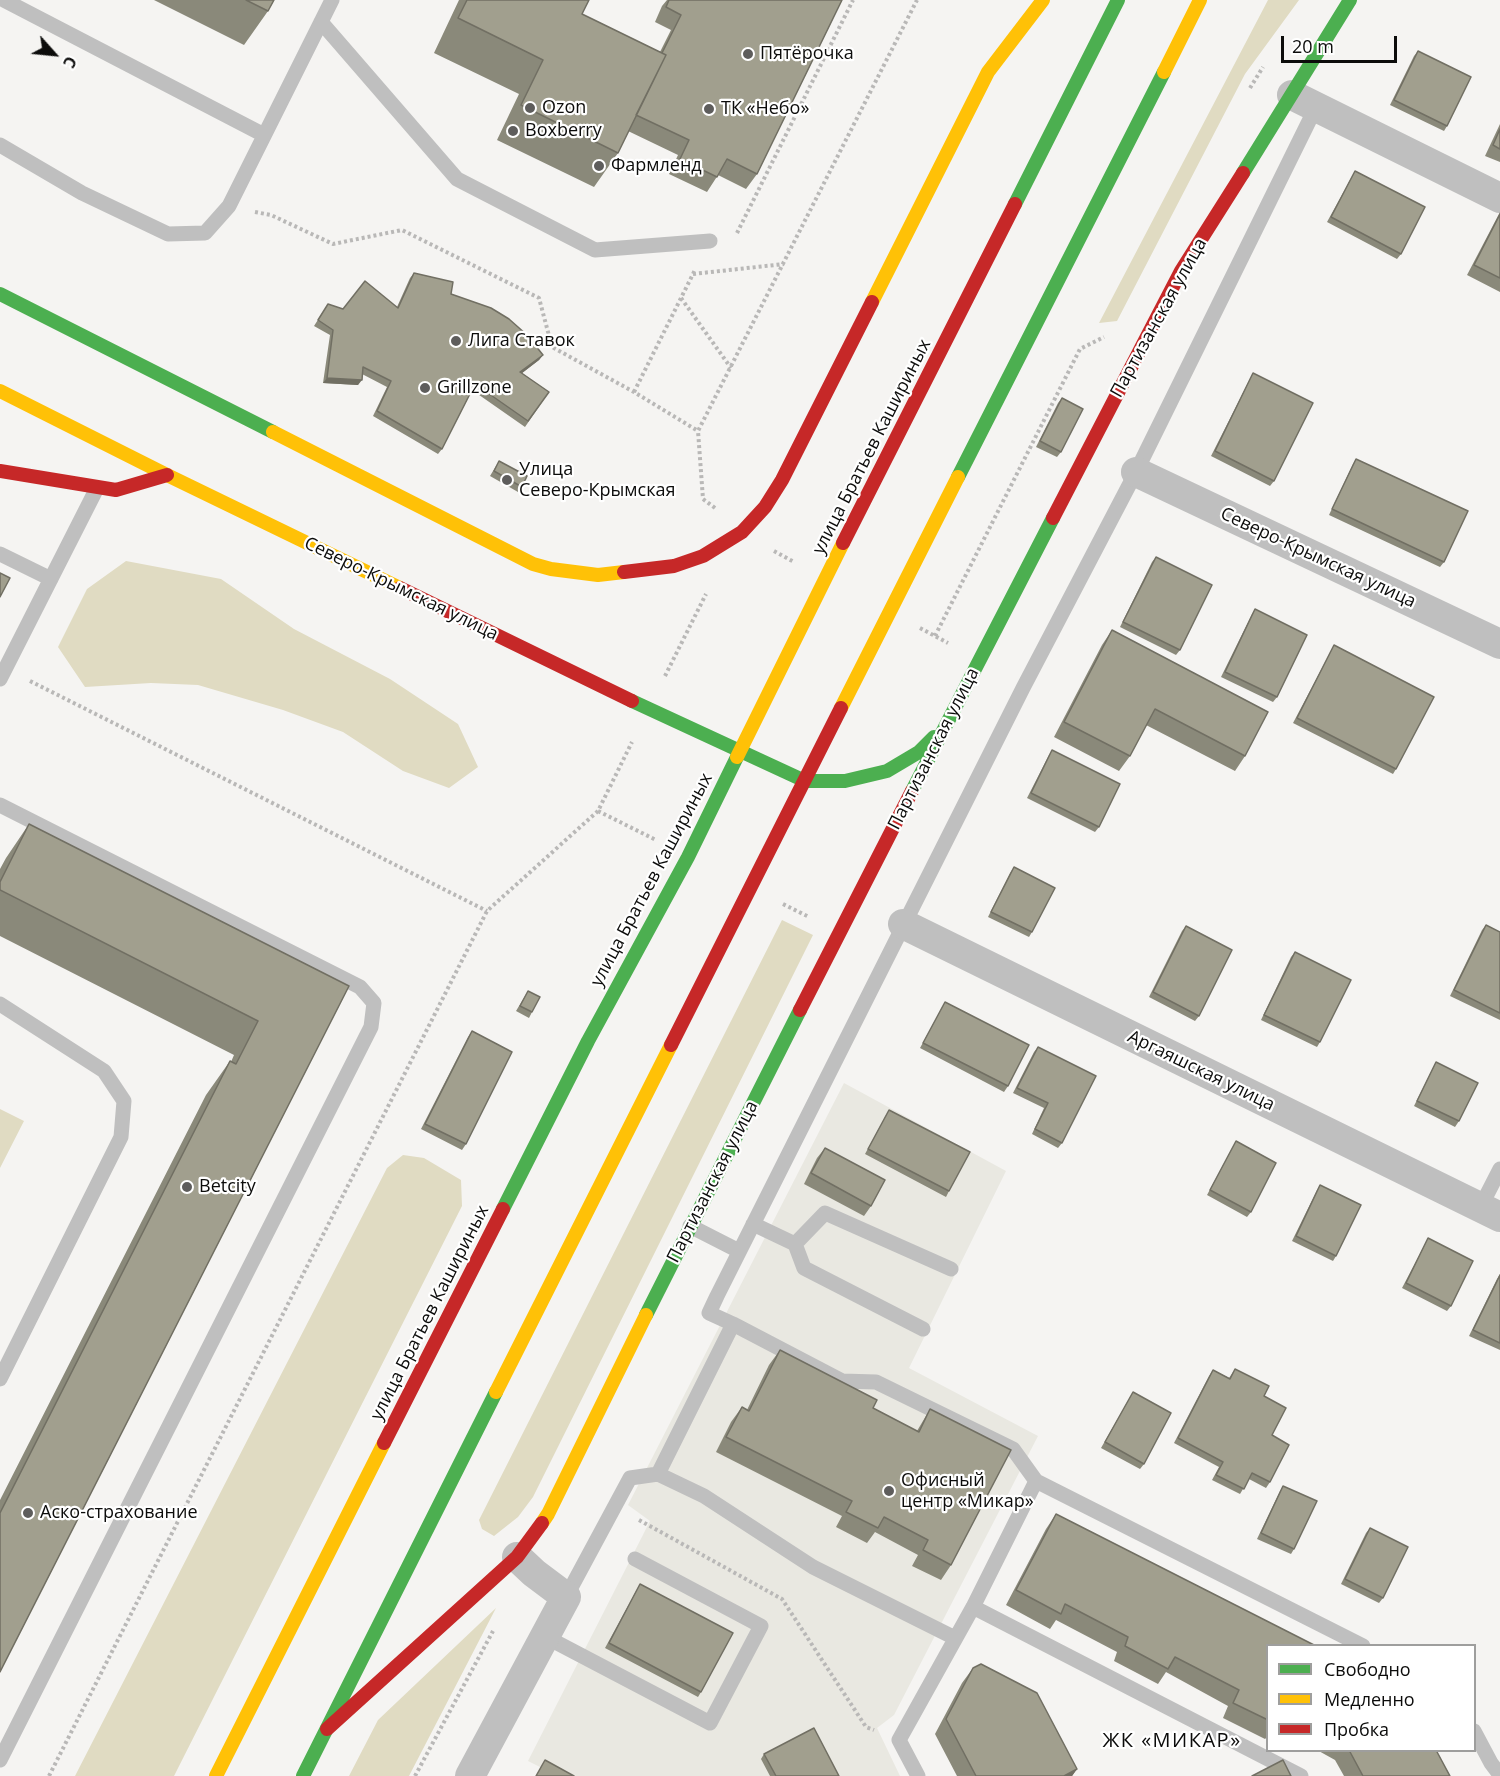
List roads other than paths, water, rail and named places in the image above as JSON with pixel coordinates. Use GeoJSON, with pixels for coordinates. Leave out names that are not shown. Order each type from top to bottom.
{"type":"FeatureCollection","features":[{"type":"Feature","properties":{"kind":"main road"},"geometry":{"type":"LineString","coordinates":[[0,294],[542,567],[598,575],[674,566],[713,550],[742,531],[765,507],[782,480],[988,72],[1043,0]]}},
{"type":"Feature","properties":{"kind":"main road","name":"улица Братьев Кашириных"},"geometry":{"type":"LineString","coordinates":[[216,1776],[588,1041],[688,857],[739,751],[1118,0]]}},
{"type":"Feature","properties":{"kind":"main road"},"geometry":{"type":"LineString","coordinates":[[303,1776],[1200,0]]}},
{"type":"Feature","properties":{"kind":"main road","name":"Партизанская улица"},"geometry":{"type":"LineString","coordinates":[[326,1731],[517,1557],[548,1514],[690,1226],[1181,271],[1304,101],[1350,0]]}},
{"type":"Feature","properties":{"kind":"main road","name":"Северо-Крымская улица"},"geometry":{"type":"LineString","coordinates":[[0,391],[166,475],[649,709],[805,781]]}},
{"type":"Feature","properties":{"kind":"main road"},"geometry":{"type":"LineString","coordinates":[[0,471],[116,490],[166,475]]}},
{"type":"Feature","properties":{"kind":"main road"},"geometry":{"type":"LineString","coordinates":[[805,781],[845,781],[887,771],[919,752],[945,727]]}},
{"type":"Feature","properties":{"kind":"street"},"geometry":{"type":"LineString","coordinates":[[1304,101],[1500,198]]}},
{"type":"Feature","properties":{"kind":"street","name":"Северо-Крымская улица"},"geometry":{"type":"LineString","coordinates":[[1136,472],[1500,644]]}},
{"type":"Feature","properties":{"kind":"street","name":"Аргаяшская улица"},"geometry":{"type":"LineString","coordinates":[[903,924],[1490,1213]]}},
{"type":"Feature","properties":{"kind":"street"},"geometry":{"type":"LineString","coordinates":[[470,1776],[566,1597],[517,1557]]}},
{"type":"Feature","properties":{"kind":"lane"},"geometry":{"type":"LineString","coordinates":[[4,0],[264,135]]}},
{"type":"Feature","properties":{"kind":"lane"},"geometry":{"type":"LineString","coordinates":[[0,146],[82,193],[168,234],[205,233],[229,206],[332,0]]}},
{"type":"Feature","properties":{"kind":"lane"},"geometry":{"type":"LineString","coordinates":[[321,22],[457,179],[595,250],[710,241]]}},
{"type":"Feature","properties":{"kind":"lane"},"geometry":{"type":"LineString","coordinates":[[1304,101],[1136,472],[903,924],[709,1313],[842,1381],[876,1382],[1013,1449],[1036,1482],[1359,1644]]}},
{"type":"Feature","properties":{"kind":"lane"},"geometry":{"type":"LineString","coordinates":[[3,674],[97,488]]}},
{"type":"Feature","properties":{"kind":"lane"},"geometry":{"type":"LineString","coordinates":[[0,554],[51,579]]}},
{"type":"Feature","properties":{"kind":"lane"},"geometry":{"type":"LineString","coordinates":[[0,805],[360,987],[374,1003],[371,1026],[366,1037],[0,1760]]}},
{"type":"Feature","properties":{"kind":"lane"},"geometry":{"type":"LineString","coordinates":[[0,1004],[104,1071],[124,1101],[121,1137],[0,1379]]}},
{"type":"Feature","properties":{"kind":"lane"},"geometry":{"type":"LineString","coordinates":[[1490,1213],[1500,1169]]}},
{"type":"Feature","properties":{"kind":"lane"},"geometry":{"type":"LineString","coordinates":[[795,1244],[825,1213],[951,1269]]}},
{"type":"Feature","properties":{"kind":"lane"},"geometry":{"type":"LineString","coordinates":[[753,1224],[795,1244],[804,1268],[923,1329]]}},
{"type":"Feature","properties":{"kind":"lane"},"geometry":{"type":"LineString","coordinates":[[690,1226],[739,1251]]}},
{"type":"Feature","properties":{"kind":"lane"},"geometry":{"type":"LineString","coordinates":[[658,1474],[733,1324]]}},
{"type":"Feature","properties":{"kind":"lane"},"geometry":{"type":"LineString","coordinates":[[566,1597],[630,1478],[658,1474],[704,1496],[813,1567],[955,1638]]}},
{"type":"Feature","properties":{"kind":"lane"},"geometry":{"type":"LineString","coordinates":[[918,1776],[899,1740],[973,1607],[1036,1482]]}},
{"type":"Feature","properties":{"kind":"lane"},"geometry":{"type":"LineString","coordinates":[[546,1637],[710,1723],[761,1626],[635,1559]]}},
{"type":"Feature","properties":{"kind":"lane"},"geometry":{"type":"LineString","coordinates":[[973,1607],[1300,1776]]}},
{"type":"Feature","properties":{"kind":"lane"},"geometry":{"type":"LineString","coordinates":[[1476,1735],[1500,1775]]}},
{"type":"Feature","properties":{"kind":"place","name":"Пятёрочка"},"geometry":{"type":"Point","coordinates":[748,54]}},
{"type":"Feature","properties":{"kind":"place","name":"Ozon"},"geometry":{"type":"Point","coordinates":[530,108]}},
{"type":"Feature","properties":{"kind":"place","name":"ТК «Небо»"},"geometry":{"type":"Point","coordinates":[709,109]}},
{"type":"Feature","properties":{"kind":"place","name":"Boxberry"},"geometry":{"type":"Point","coordinates":[513,131]}},
{"type":"Feature","properties":{"kind":"place","name":"Фармленд"},"geometry":{"type":"Point","coordinates":[599,166]}},
{"type":"Feature","properties":{"kind":"place","name":"Лига Ставок"},"geometry":{"type":"Point","coordinates":[456,341]}},
{"type":"Feature","properties":{"kind":"place","name":"Grillzone"},"geometry":{"type":"Point","coordinates":[425,388]}},
{"type":"Feature","properties":{"kind":"place","name":"Улица Северо-Крымская"},"geometry":{"type":"Point","coordinates":[507,480]}},
{"type":"Feature","properties":{"kind":"place","name":"Betcity"},"geometry":{"type":"Point","coordinates":[187,1187]}},
{"type":"Feature","properties":{"kind":"place","name":"Офисный центр «Микар»"},"geometry":{"type":"Point","coordinates":[889,1491]}},
{"type":"Feature","properties":{"kind":"place","name":"Аско-страхование"},"geometry":{"type":"Point","coordinates":[28,1513]}},
{"type":"Feature","properties":{"kind":"district","name":"ЖК «МИКАР»"},"geometry":{"type":"Point","coordinates":[1172,1741]}}]}
